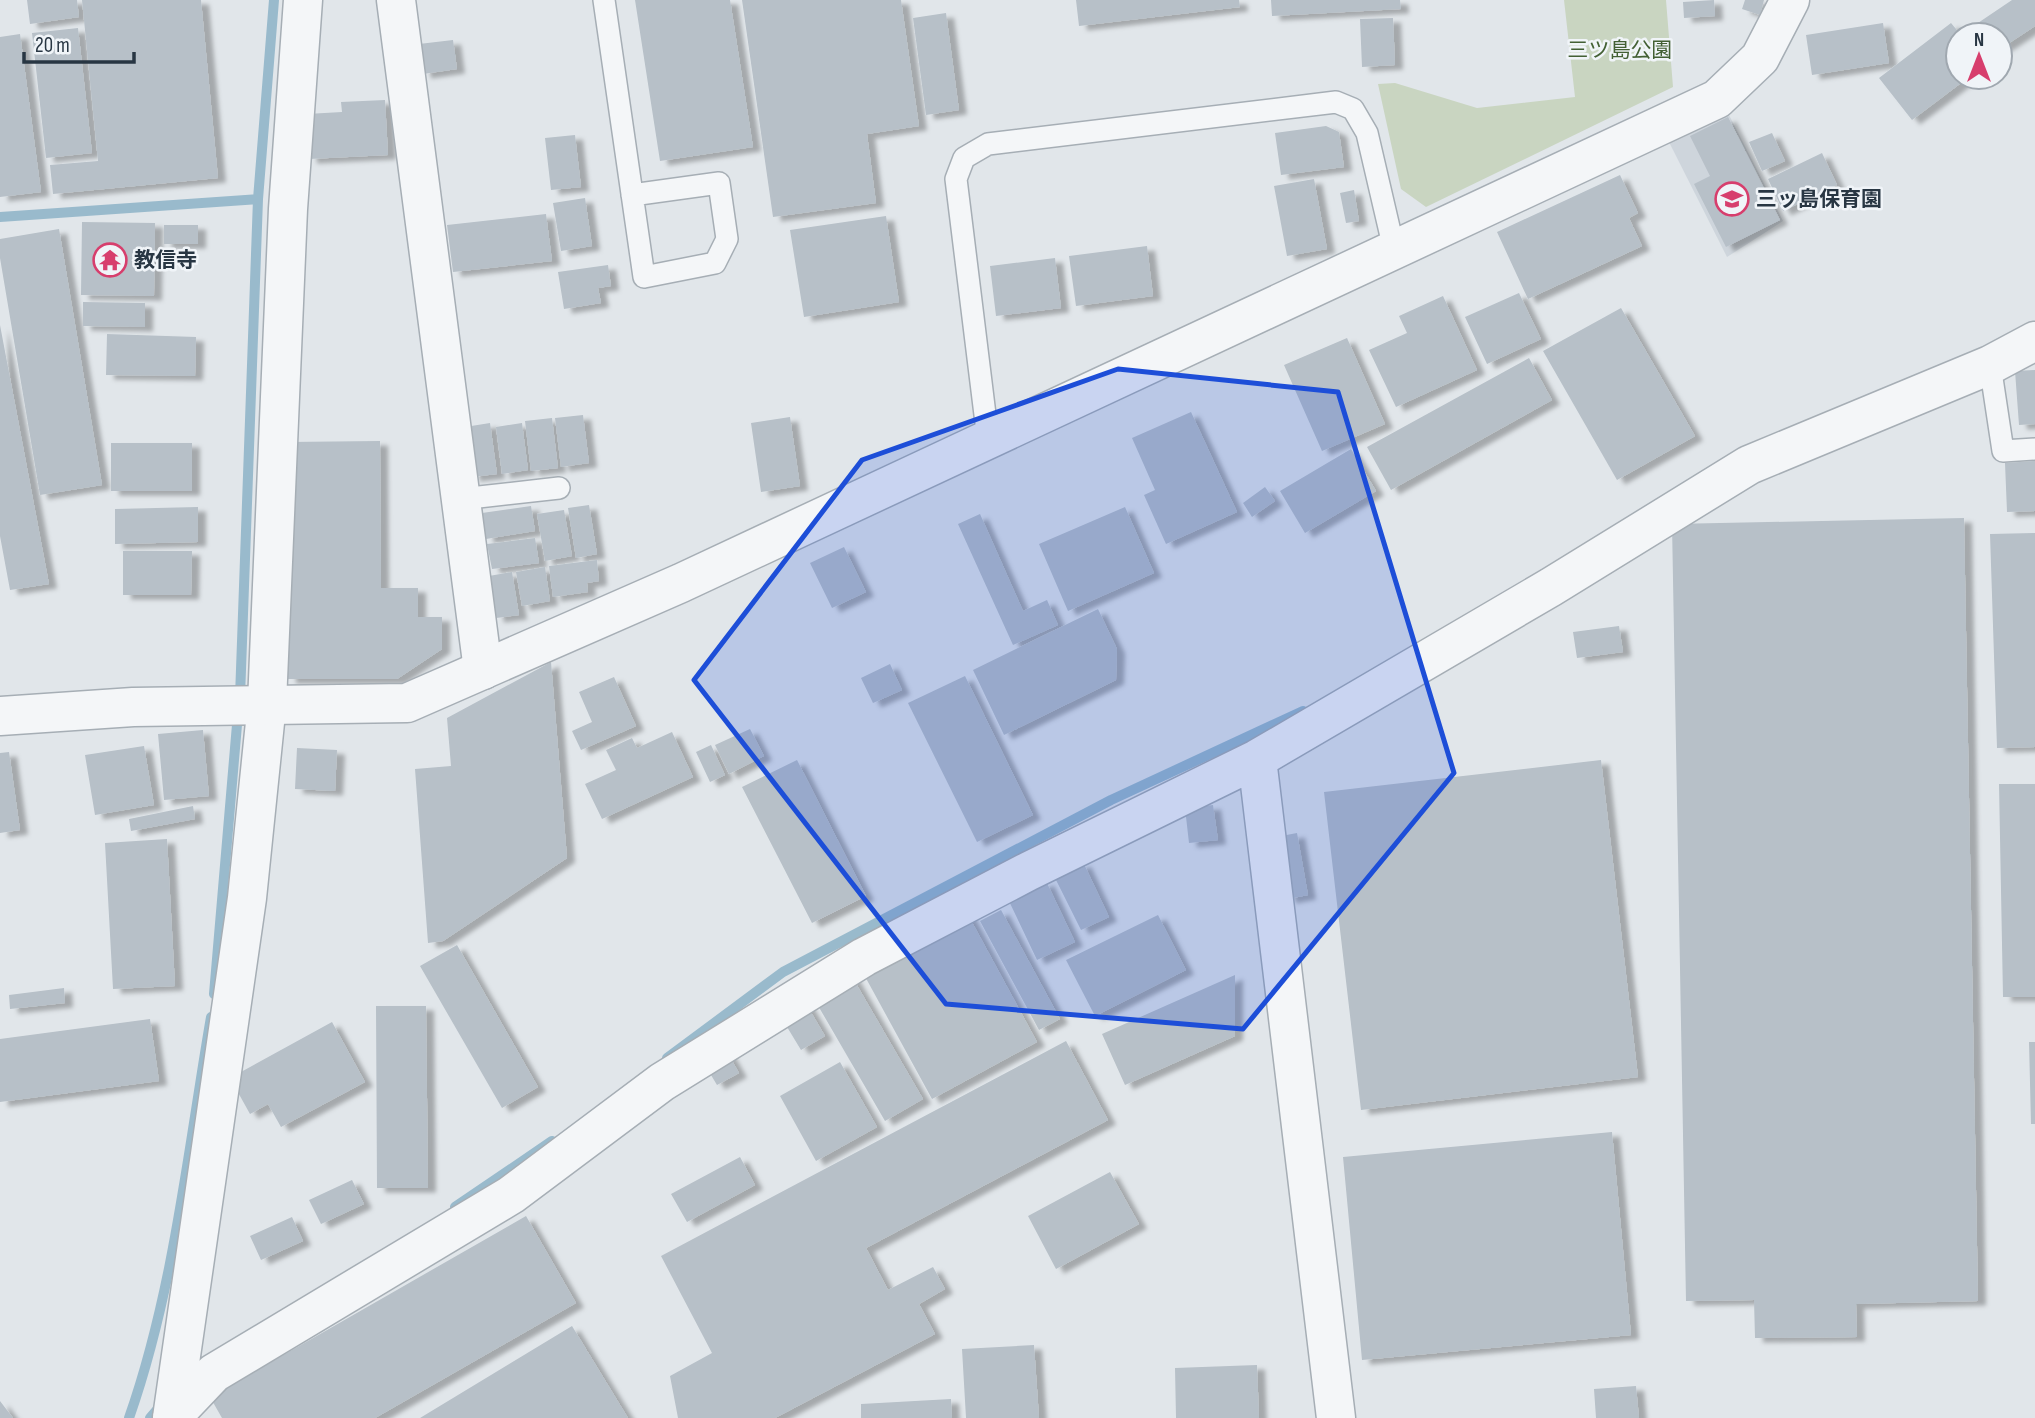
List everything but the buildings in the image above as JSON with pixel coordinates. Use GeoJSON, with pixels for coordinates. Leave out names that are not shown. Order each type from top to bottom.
{"type":"FeatureCollection","features":[{"type":"Feature","properties":{"kind":"street"},"geometry":{"type":"LineString","coordinates":[[172,1418],[247,898],[267,703],[288,222],[303,0]]}},
{"type":"Feature","properties":{"kind":"street"},"geometry":{"type":"LineString","coordinates":[[396,0],[483,670]]}},
{"type":"Feature","properties":{"kind":"street"},"geometry":{"type":"LineString","coordinates":[[0,716],[133,707],[407,703],[681,583],[1717,99],[1760,58],[1790,0]]}},
{"type":"Feature","properties":{"kind":"street"},"geometry":{"type":"LineString","coordinates":[[172,1418],[214,1373],[511,1195],[662,1082],[864,957],[1029,871],[1257,759],[1551,587],[1749,465],[1990,365],[2035,341]]}},
{"type":"Feature","properties":{"kind":"street"},"geometry":{"type":"LineString","coordinates":[[1257,759],[1336,1418]]}},
{"type":"Feature","properties":{"kind":"lane"},"geometry":{"type":"LineString","coordinates":[[604,0],[632,195],[644,277],[715,263],[726,239],[719,183],[632,195]]}},
{"type":"Feature","properties":{"kind":"lane"},"geometry":{"type":"LineString","coordinates":[[988,439],[956,179],[964,158],[988,144],[1336,102],[1353,110],[1367,133],[1394,249]]}},
{"type":"Feature","properties":{"kind":"lane"},"geometry":{"type":"LineString","coordinates":[[1990,365],[2003,451],[2035,449]]}},
{"type":"Feature","properties":{"kind":"lane"},"geometry":{"type":"LineString","coordinates":[[461,499],[559,488]]}},
{"type":"Feature","properties":{"kind":"highlighted area"},"geometry":{"type":"Polygon","coordinates":[[[1118,369],[1338,392],[1454,773],[1243,1029],[946,1004],[694,680],[862,460],[1118,369]]]}},
{"type":"Feature","properties":{"kind":"shaded area"},"geometry":{"type":"Polygon","coordinates":[[[1727,111],[1783,221],[1727,257],[1669,142],[1727,111]]]}},
{"type":"Feature","properties":{"kind":"green space","name":"三ツ島公園"},"geometry":{"type":"Polygon","coordinates":[[[1564,0],[1666,0],[1673,87],[1426,207],[1401,189],[1378,84],[1395,83],[1477,108],[1575,97],[1564,0]]]}},
{"type":"Feature","properties":{"kind":"waterway"},"geometry":{"type":"LineString","coordinates":[[240,697],[258,199],[274,0]]}},
{"type":"Feature","properties":{"kind":"waterway"},"geometry":{"type":"LineString","coordinates":[[0,217],[258,199]]}},
{"type":"Feature","properties":{"kind":"waterway"},"geometry":{"type":"LineString","coordinates":[[667,1058],[783,972],[1111,800],[1303,711]]}},
{"type":"Feature","properties":{"kind":"waterway"},"geometry":{"type":"LineString","coordinates":[[214,994],[238,713]]}},
{"type":"Feature","properties":{"kind":"waterway"},"geometry":{"type":"LineString","coordinates":[[129,1418],[158,1320],[169,1270],[211,1017]]}},
{"type":"Feature","properties":{"kind":"waterway"},"geometry":{"type":"LineString","coordinates":[[455,1207],[552,1141]]}},
{"type":"Feature","properties":{"kind":"waterway"},"geometry":{"type":"LineString","coordinates":[[150,1418],[162,1404]]}},
{"type":"Feature","properties":{"kind":"place","name":"三ッ島保育園"},"geometry":{"type":"Point","coordinates":[1732,199]}},
{"type":"Feature","properties":{"kind":"place","name":"教信寺"},"geometry":{"type":"Point","coordinates":[110,260]}}]}
